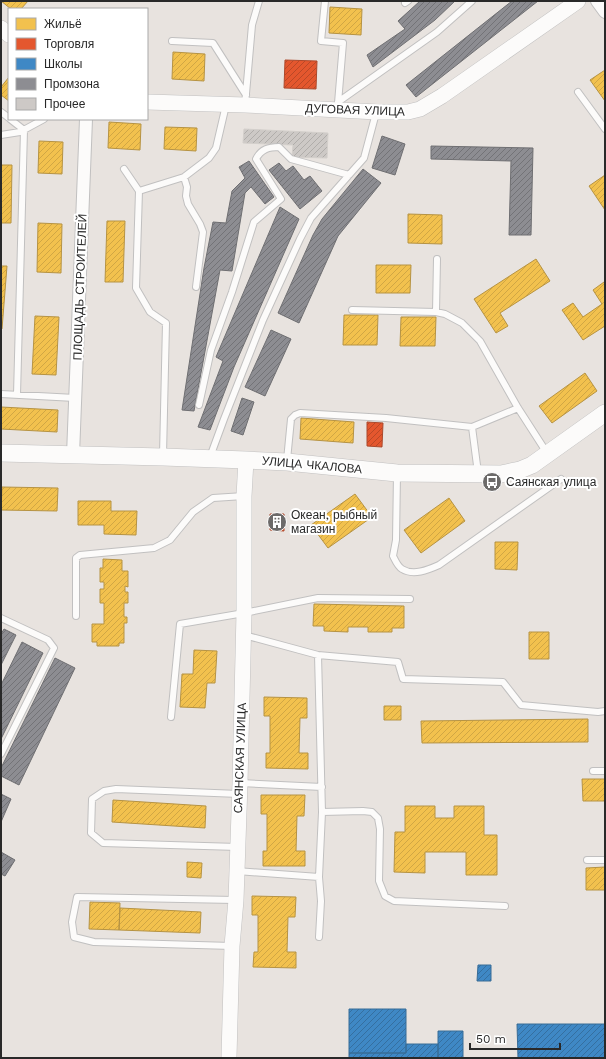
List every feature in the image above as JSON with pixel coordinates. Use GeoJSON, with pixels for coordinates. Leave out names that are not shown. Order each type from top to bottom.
{"type":"FeatureCollection","features":[{"type":"Feature","properties":{"kind":"main road","name":"УЛИЦА ЧКАЛОВА"},"geometry":{"type":"LineString","coordinates":[[1,453],[287,462],[397,473],[501,474],[520,470],[532,465],[605,413]]}},
{"type":"Feature","properties":{"kind":"street","name":"ДУГОВАЯ УЛИЦА"},"geometry":{"type":"LineString","coordinates":[[148,102],[226,105],[246,100],[337,106],[377,112],[415,111],[433,102],[578,1]]}},
{"type":"Feature","properties":{"kind":"street"},"geometry":{"type":"LineString","coordinates":[[597,1],[605,12]]}},
{"type":"Feature","properties":{"kind":"street","name":"ПЛОЩАДЬ СТРОИТЕЛЕЙ"},"geometry":{"type":"LineString","coordinates":[[73,455],[86,120]]}},
{"type":"Feature","properties":{"kind":"street","name":"САЯНСКАЯ УЛИЦА"},"geometry":{"type":"LineString","coordinates":[[229,1057],[232,946],[236,900],[238,847],[244,613],[244,496],[246,460]]}},
{"type":"Feature","properties":{"kind":"lane"},"geometry":{"type":"LineString","coordinates":[[246,100],[252,25],[259,1]]}},
{"type":"Feature","properties":{"kind":"lane"},"geometry":{"type":"LineString","coordinates":[[325,1],[322,41],[343,43],[337,106]]}},
{"type":"Feature","properties":{"kind":"lane"},"geometry":{"type":"LineString","coordinates":[[337,106],[437,32],[472,1]]}},
{"type":"Feature","properties":{"kind":"lane"},"geometry":{"type":"LineString","coordinates":[[172,41],[214,43],[246,100]]}},
{"type":"Feature","properties":{"kind":"lane"},"geometry":{"type":"LineString","coordinates":[[578,92],[605,129]]}},
{"type":"Feature","properties":{"kind":"lane"},"geometry":{"type":"LineString","coordinates":[[139,191],[184,177],[209,158],[216,148],[226,105]]}},
{"type":"Feature","properties":{"kind":"lane"},"geometry":{"type":"LineString","coordinates":[[210,459],[263,320],[300,239],[311,218],[364,158],[377,112]]}},
{"type":"Feature","properties":{"kind":"lane"},"geometry":{"type":"LineString","coordinates":[[11,120],[24,130]]}},
{"type":"Feature","properties":{"kind":"lane"},"geometry":{"type":"LineString","coordinates":[[1,135],[20,132],[42,120]]}},
{"type":"Feature","properties":{"kind":"lane"},"geometry":{"type":"LineString","coordinates":[[17,395],[24,130]]}},
{"type":"Feature","properties":{"kind":"lane"},"geometry":{"type":"LineString","coordinates":[[199,405],[211,350],[232,292],[254,222],[281,199],[256,159],[258,154],[269,147],[279,147],[291,159],[350,175]]}},
{"type":"Feature","properties":{"kind":"lane"},"geometry":{"type":"LineString","coordinates":[[124,169],[139,191],[136,288],[150,312],[166,323],[163,457]]}},
{"type":"Feature","properties":{"kind":"lane"},"geometry":{"type":"LineString","coordinates":[[184,177],[187,187],[186,196],[188,204],[203,232],[196,287]]}},
{"type":"Feature","properties":{"kind":"lane"},"geometry":{"type":"LineString","coordinates":[[436,312],[437,260]]}},
{"type":"Feature","properties":{"kind":"lane"},"geometry":{"type":"LineString","coordinates":[[352,310],[436,312],[445,314],[462,323],[480,341],[518,408],[548,454]]}},
{"type":"Feature","properties":{"kind":"lane"},"geometry":{"type":"LineString","coordinates":[[1,394],[75,398]]}},
{"type":"Feature","properties":{"kind":"lane"},"geometry":{"type":"LineString","coordinates":[[287,462],[291,419],[300,413],[386,418],[472,427],[518,408]]}},
{"type":"Feature","properties":{"kind":"lane"},"geometry":{"type":"LineString","coordinates":[[472,427],[478,474]]}},
{"type":"Feature","properties":{"kind":"lane"},"geometry":{"type":"LineString","coordinates":[[397,473],[396,540],[393,556],[401,569],[411,572],[426,571],[439,566],[561,479]]}},
{"type":"Feature","properties":{"kind":"lane"},"geometry":{"type":"LineString","coordinates":[[76,616],[76,558],[80,555],[154,548],[170,540],[193,512],[213,498],[244,496]]}},
{"type":"Feature","properties":{"kind":"lane"},"geometry":{"type":"LineString","coordinates":[[171,717],[180,624],[318,598],[410,599]]}},
{"type":"Feature","properties":{"kind":"lane"},"geometry":{"type":"LineString","coordinates":[[1,618],[48,640],[54,648],[1,754]]}},
{"type":"Feature","properties":{"kind":"lane"},"geometry":{"type":"LineString","coordinates":[[243,634],[318,655],[398,662],[403,679],[503,682],[521,705],[598,712],[605,711]]}},
{"type":"Feature","properties":{"kind":"lane"},"geometry":{"type":"LineString","coordinates":[[318,655],[322,787],[319,877],[321,901],[319,937]]}},
{"type":"Feature","properties":{"kind":"lane"},"geometry":{"type":"LineString","coordinates":[[593,771],[605,771]]}},
{"type":"Feature","properties":{"kind":"lane"},"geometry":{"type":"LineString","coordinates":[[238,847],[103,843],[91,832],[92,799],[104,791],[116,789],[322,787]]}},
{"type":"Feature","properties":{"kind":"lane"},"geometry":{"type":"LineString","coordinates":[[322,812],[363,811],[372,812],[378,818],[380,829],[379,881],[385,896],[394,901],[505,906]]}},
{"type":"Feature","properties":{"kind":"lane"},"geometry":{"type":"LineString","coordinates":[[587,860],[605,860]]}},
{"type":"Feature","properties":{"kind":"lane"},"geometry":{"type":"LineString","coordinates":[[237,871],[319,877]]}},
{"type":"Feature","properties":{"kind":"lane"},"geometry":{"type":"LineString","coordinates":[[232,946],[94,942],[74,937],[72,922],[76,897],[236,900]]}},
{"type":"Feature","properties":{"kind":"building: Жильё"},"geometry":{"type":"Polygon","coordinates":[[[1,1],[28,1],[22,8],[10,8],[1,1]]]}},
{"type":"Feature","properties":{"kind":"building: Жильё"},"geometry":{"type":"Polygon","coordinates":[[[330,7],[362,9],[361,35],[329,33],[330,7]]]}},
{"type":"Feature","properties":{"kind":"building: Жильё"},"geometry":{"type":"Polygon","coordinates":[[[173,52],[205,54],[204,81],[172,79],[173,52]]]}},
{"type":"Feature","properties":{"kind":"building: Жильё"},"geometry":{"type":"Polygon","coordinates":[[[605,70],[605,101],[590,80],[605,70]]]}},
{"type":"Feature","properties":{"kind":"building: Жильё"},"geometry":{"type":"Polygon","coordinates":[[[8,78],[8,100],[1,95],[1,87],[8,78]]]}},
{"type":"Feature","properties":{"kind":"building: Жильё"},"geometry":{"type":"Polygon","coordinates":[[[109,122],[141,124],[140,150],[108,148],[109,122]]]}},
{"type":"Feature","properties":{"kind":"building: Жильё"},"geometry":{"type":"Polygon","coordinates":[[[165,127],[197,128],[196,151],[164,149],[165,127]]]}},
{"type":"Feature","properties":{"kind":"building: Жильё"},"geometry":{"type":"Polygon","coordinates":[[[39,141],[63,142],[62,174],[38,173],[39,141]]]}},
{"type":"Feature","properties":{"kind":"building: Жильё"},"geometry":{"type":"Polygon","coordinates":[[[1,165],[12,165],[11,223],[1,223],[1,165]]]}},
{"type":"Feature","properties":{"kind":"building: Жильё"},"geometry":{"type":"Polygon","coordinates":[[[605,175],[605,210],[589,186],[605,175]]]}},
{"type":"Feature","properties":{"kind":"building: Жильё"},"geometry":{"type":"Polygon","coordinates":[[[408,214],[442,215],[442,244],[408,243],[408,214]]]}},
{"type":"Feature","properties":{"kind":"building: Жильё"},"geometry":{"type":"Polygon","coordinates":[[[107,221],[125,221],[123,282],[105,282],[107,221]]]}},
{"type":"Feature","properties":{"kind":"building: Жильё"},"geometry":{"type":"Polygon","coordinates":[[[38,223],[62,224],[61,273],[37,272],[38,223]]]}},
{"type":"Feature","properties":{"kind":"building: Жильё"},"geometry":{"type":"Polygon","coordinates":[[[536,259],[550,281],[500,313],[508,326],[496,333],[474,299],[536,259]]]}},
{"type":"Feature","properties":{"kind":"building: Жильё"},"geometry":{"type":"Polygon","coordinates":[[[376,265],[411,265],[410,293],[376,293],[376,265]]]}},
{"type":"Feature","properties":{"kind":"building: Жильё"},"geometry":{"type":"Polygon","coordinates":[[[1,266],[7,266],[2,329],[1,329],[1,266]]]}},
{"type":"Feature","properties":{"kind":"building: Жильё"},"geometry":{"type":"Polygon","coordinates":[[[604,282],[605,326],[583,340],[562,310],[573,303],[583,317],[602,304],[593,290],[604,282]]]}},
{"type":"Feature","properties":{"kind":"building: Жильё"},"geometry":{"type":"Polygon","coordinates":[[[344,315],[378,315],[377,345],[343,345],[344,315]]]}},
{"type":"Feature","properties":{"kind":"building: Жильё"},"geometry":{"type":"Polygon","coordinates":[[[35,316],[59,317],[56,375],[32,374],[35,316]]]}},
{"type":"Feature","properties":{"kind":"building: Жильё"},"geometry":{"type":"Polygon","coordinates":[[[401,317],[436,317],[435,346],[400,346],[401,317]]]}},
{"type":"Feature","properties":{"kind":"building: Жильё"},"geometry":{"type":"Polygon","coordinates":[[[585,373],[597,391],[552,423],[539,406],[585,373]]]}},
{"type":"Feature","properties":{"kind":"building: Жильё"},"geometry":{"type":"Polygon","coordinates":[[[1,407],[58,410],[57,432],[1,429],[1,407]]]}},
{"type":"Feature","properties":{"kind":"building: Жильё"},"geometry":{"type":"Polygon","coordinates":[[[301,418],[354,422],[353,443],[300,439],[301,418]]]}},
{"type":"Feature","properties":{"kind":"building: Жильё"},"geometry":{"type":"Polygon","coordinates":[[[2,487],[58,488],[57,511],[1,510],[2,487]]]}},
{"type":"Feature","properties":{"kind":"building: Жильё"},"geometry":{"type":"Polygon","coordinates":[[[355,494],[372,517],[328,548],[311,525],[355,494]]]}},
{"type":"Feature","properties":{"kind":"building: Жильё"},"geometry":{"type":"Polygon","coordinates":[[[449,498],[465,521],[421,553],[404,530],[449,498]]]}},
{"type":"Feature","properties":{"kind":"building: Жильё"},"geometry":{"type":"Polygon","coordinates":[[[78,501],[111,501],[111,511],[137,511],[136,535],[104,534],[104,525],[78,525],[78,501]]]}},
{"type":"Feature","properties":{"kind":"building: Жильё"},"geometry":{"type":"Polygon","coordinates":[[[495,542],[518,542],[517,570],[495,569],[495,542]]]}},
{"type":"Feature","properties":{"kind":"building: Жильё"},"geometry":{"type":"Polygon","coordinates":[[[103,559],[122,560],[122,571],[128,571],[128,587],[125,586],[125,592],[128,592],[128,603],[124,603],[124,617],[127,617],[127,623],[124,623],[124,643],[119,643],[119,646],[97,646],[97,642],[92,642],[92,624],[104,624],[104,603],[100,603],[100,589],[104,589],[104,582],[100,582],[100,568],[103,568],[103,559]]]}},
{"type":"Feature","properties":{"kind":"building: Жильё"},"geometry":{"type":"Polygon","coordinates":[[[314,604],[404,606],[404,628],[392,628],[392,632],[368,632],[368,627],[348,627],[348,632],[324,631],[324,626],[313,626],[314,604]]]}},
{"type":"Feature","properties":{"kind":"building: Жильё"},"geometry":{"type":"Polygon","coordinates":[[[529,632],[549,632],[549,659],[529,659],[529,632]]]}},
{"type":"Feature","properties":{"kind":"building: Жильё"},"geometry":{"type":"Polygon","coordinates":[[[194,650],[217,651],[215,683],[207,683],[205,708],[180,707],[182,674],[193,674],[194,650]]]}},
{"type":"Feature","properties":{"kind":"building: Жильё"},"geometry":{"type":"Polygon","coordinates":[[[264,697],[307,698],[307,718],[300,718],[299,753],[308,753],[308,769],[266,768],[266,753],[270,753],[270,716],[264,716],[264,697]]]}},
{"type":"Feature","properties":{"kind":"building: Жильё"},"geometry":{"type":"Polygon","coordinates":[[[384,706],[401,706],[401,720],[384,720],[384,706]]]}},
{"type":"Feature","properties":{"kind":"building: Жильё"},"geometry":{"type":"Polygon","coordinates":[[[588,719],[588,742],[422,743],[421,721],[588,719]]]}},
{"type":"Feature","properties":{"kind":"building: Жильё"},"geometry":{"type":"Polygon","coordinates":[[[582,779],[605,779],[605,801],[583,801],[582,779]]]}},
{"type":"Feature","properties":{"kind":"building: Жильё"},"geometry":{"type":"Polygon","coordinates":[[[261,795],[305,795],[304,816],[297,816],[296,851],[305,851],[305,866],[263,866],[263,851],[267,851],[267,814],[261,814],[261,795]]]}},
{"type":"Feature","properties":{"kind":"building: Жильё"},"geometry":{"type":"Polygon","coordinates":[[[113,800],[206,806],[205,828],[112,822],[113,800]]]}},
{"type":"Feature","properties":{"kind":"building: Жильё"},"geometry":{"type":"Polygon","coordinates":[[[405,806],[435,806],[435,818],[454,818],[454,806],[484,806],[484,835],[497,835],[497,875],[466,875],[466,852],[425,852],[425,873],[394,872],[395,832],[405,832],[405,806]]]}},
{"type":"Feature","properties":{"kind":"building: Жильё"},"geometry":{"type":"Polygon","coordinates":[[[187,862],[202,863],[201,878],[187,877],[187,862]]]}},
{"type":"Feature","properties":{"kind":"building: Жильё"},"geometry":{"type":"Polygon","coordinates":[[[605,867],[605,890],[586,890],[586,868],[605,867]]]}},
{"type":"Feature","properties":{"kind":"building: Жильё"},"geometry":{"type":"Polygon","coordinates":[[[252,896],[296,897],[295,917],[288,917],[287,952],[296,952],[296,968],[253,967],[254,952],[258,952],[258,915],[252,915],[252,896]]]}},
{"type":"Feature","properties":{"kind":"building: Жильё"},"geometry":{"type":"Polygon","coordinates":[[[90,902],[120,903],[119,930],[89,929],[90,902]]]}},
{"type":"Feature","properties":{"kind":"building: Жильё"},"geometry":{"type":"Polygon","coordinates":[[[120,908],[201,912],[200,933],[119,930],[120,908]]]}},
{"type":"Feature","properties":{"kind":"building: Торговля"},"geometry":{"type":"Polygon","coordinates":[[[285,60],[317,61],[316,89],[284,88],[285,60]]]}},
{"type":"Feature","properties":{"kind":"building: Торговля"},"geometry":{"type":"Polygon","coordinates":[[[367,422],[383,423],[382,447],[367,446],[367,422]]]}},
{"type":"Feature","properties":{"kind":"building: Торговля","name":"Океан, рыбный магазин"},"geometry":{"type":"Polygon","coordinates":[[[270,514],[284,514],[284,531],[270,530],[270,514]]]}},
{"type":"Feature","properties":{"kind":"building: Школы"},"geometry":{"type":"Polygon","coordinates":[[[478,965],[491,965],[491,981],[477,981],[478,965]]]}},
{"type":"Feature","properties":{"kind":"building: Школы"},"geometry":{"type":"Polygon","coordinates":[[[349,1009],[406,1009],[406,1053],[349,1053],[349,1009]]]}},
{"type":"Feature","properties":{"kind":"building: Школы"},"geometry":{"type":"Polygon","coordinates":[[[517,1024],[605,1024],[605,1058],[518,1058],[517,1024]]]}},
{"type":"Feature","properties":{"kind":"building: Школы"},"geometry":{"type":"Polygon","coordinates":[[[438,1031],[463,1031],[463,1058],[438,1058],[438,1031]]]}},
{"type":"Feature","properties":{"kind":"building: Школы"},"geometry":{"type":"Polygon","coordinates":[[[406,1044],[438,1044],[438,1058],[349,1058],[349,1053],[406,1053],[406,1044]]]}},
{"type":"Feature","properties":{"kind":"building: Промзона"},"geometry":{"type":"Polygon","coordinates":[[[420,1],[455,1],[435,20],[373,67],[367,55],[405,29],[398,21],[420,1]]]}},
{"type":"Feature","properties":{"kind":"building: Промзона"},"geometry":{"type":"Polygon","coordinates":[[[512,1],[538,1],[416,97],[406,85],[512,1]]]}},
{"type":"Feature","properties":{"kind":"building: Промзона"},"geometry":{"type":"Polygon","coordinates":[[[382,136],[405,144],[395,175],[372,168],[382,136]]]}},
{"type":"Feature","properties":{"kind":"building: Промзона"},"geometry":{"type":"Polygon","coordinates":[[[431,146],[533,148],[531,235],[509,235],[511,161],[431,159],[431,146]]]}},
{"type":"Feature","properties":{"kind":"building: Промзона"},"geometry":{"type":"Polygon","coordinates":[[[249,161],[274,197],[265,204],[251,187],[245,193],[232,271],[220,270],[194,411],[182,410],[204,268],[213,222],[226,223],[232,191],[245,178],[239,167],[249,161]]]}},
{"type":"Feature","properties":{"kind":"building: Промзона"},"geometry":{"type":"Polygon","coordinates":[[[279,163],[286,171],[293,166],[304,180],[310,176],[322,191],[300,209],[269,170],[279,163]]]}},
{"type":"Feature","properties":{"kind":"building: Промзона"},"geometry":{"type":"Polygon","coordinates":[[[363,169],[381,183],[338,236],[299,323],[278,313],[313,235],[322,219],[363,169]]]}},
{"type":"Feature","properties":{"kind":"building: Промзона"},"geometry":{"type":"Polygon","coordinates":[[[280,207],[299,219],[234,367],[210,430],[198,427],[223,361],[216,357],[280,207]]]}},
{"type":"Feature","properties":{"kind":"building: Промзона"},"geometry":{"type":"Polygon","coordinates":[[[271,330],[291,339],[265,396],[245,387],[271,330]]]}},
{"type":"Feature","properties":{"kind":"building: Промзона"},"geometry":{"type":"Polygon","coordinates":[[[242,398],[254,402],[243,435],[231,431],[242,398]]]}},
{"type":"Feature","properties":{"kind":"building: Промзона"},"geometry":{"type":"Polygon","coordinates":[[[4,629],[16,635],[1,665],[1,634],[4,629]]]}},
{"type":"Feature","properties":{"kind":"building: Промзона"},"geometry":{"type":"Polygon","coordinates":[[[22,642],[43,653],[1,739],[1,685],[22,642]]]}},
{"type":"Feature","properties":{"kind":"building: Промзона"},"geometry":{"type":"Polygon","coordinates":[[[55,658],[75,668],[19,785],[1,776],[1,768],[55,658]]]}},
{"type":"Feature","properties":{"kind":"building: Промзона"},"geometry":{"type":"Polygon","coordinates":[[[1,794],[11,799],[1,822],[1,794]]]}},
{"type":"Feature","properties":{"kind":"building: Промзона"},"geometry":{"type":"Polygon","coordinates":[[[1,852],[15,860],[5,876],[1,874],[1,852]]]}},
{"type":"Feature","properties":{"kind":"building: Прочее"},"geometry":{"type":"Polygon","coordinates":[[[244,129],[328,133],[327,158],[292,157],[293,145],[243,143],[244,129]]]}},
{"type":"Feature","properties":{"kind":"place","name":"Саянская улица"},"geometry":{"type":"Point","coordinates":[492,482]}},
{"type":"Feature","properties":{"kind":"place","name":"Океан, рыбный магазин"},"geometry":{"type":"Point","coordinates":[277,522]}}]}
